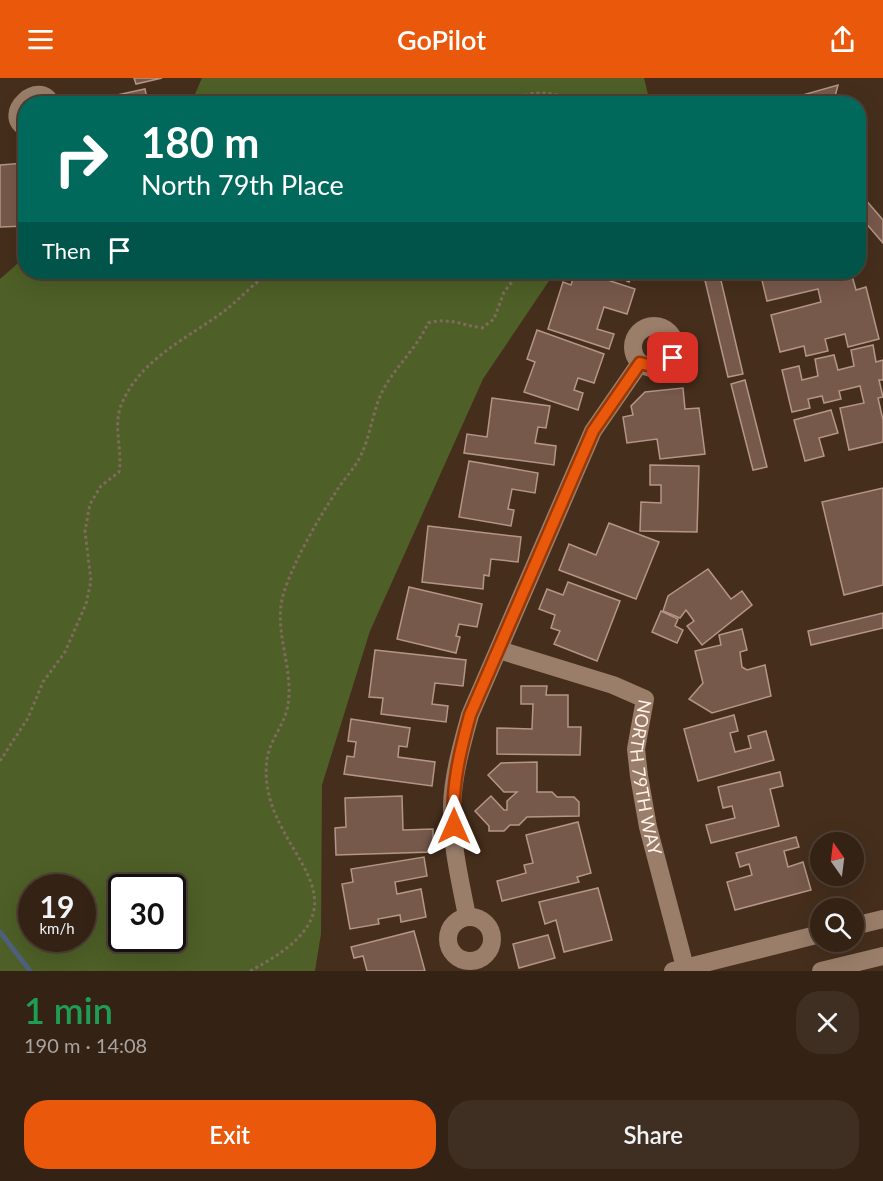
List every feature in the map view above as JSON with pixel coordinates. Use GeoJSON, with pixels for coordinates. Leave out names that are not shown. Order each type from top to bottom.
{"type":"FeatureCollection","features":[{"type":"Feature","properties":{"kind":"street"},"geometry":{"type":"LineString","coordinates":[[18,123],[11,118],[9,104],[15,92],[34,82],[47,96]]}},
{"type":"Feature","properties":{"kind":"street"},"geometry":{"type":"LineString","coordinates":[[467,916],[457,866],[452,806],[460,752],[470,715],[593,431],[640,363]]}},
{"type":"Feature","properties":{"kind":"street","name":"NORTH 79TH WAY"},"geometry":{"type":"LineString","coordinates":[[499,650],[613,685],[645,699],[636,749],[639,776],[648,827],[681,970]]}},
{"type":"Feature","properties":{"kind":"street"},"geometry":{"type":"LineString","coordinates":[[864,924],[883,919]]}},
{"type":"Feature","properties":{"kind":"street"},"geometry":{"type":"LineString","coordinates":[[681,970],[810,937]]}},
{"type":"Feature","properties":{"kind":"street"},"geometry":{"type":"LineString","coordinates":[[821,971],[883,956]]}},
{"type":"Feature","properties":{"kind":"path"},"geometry":{"type":"LineString","coordinates":[[525,96],[559,93],[564,96]]}},
{"type":"Feature","properties":{"kind":"path"},"geometry":{"type":"LineString","coordinates":[[0,761],[28,718],[43,682],[65,652],[86,604],[91,581],[85,531],[90,504],[101,486],[120,472],[117,451],[121,405],[138,375],[169,347],[214,319],[264,279]]}},
{"type":"Feature","properties":{"kind":"path"},"geometry":{"type":"LineString","coordinates":[[250,971],[272,959],[309,927],[316,909],[307,870],[275,813],[269,787],[267,760],[275,733],[288,707],[290,688],[279,616],[284,593],[297,559],[335,493],[360,458],[382,391],[420,342],[428,323],[445,318],[465,326],[482,328],[494,319],[504,292],[514,279]]}},
{"type":"Feature","properties":{"kind":"green space"},"geometry":{"type":"Polygon","coordinates":[[[202,78],[644,78],[648,96],[194,96],[202,78]]]}},
{"type":"Feature","properties":{"kind":"green space"},"geometry":{"type":"Polygon","coordinates":[[[18,263],[18,279],[550,279],[483,379],[370,631],[322,785],[321,934],[315,971],[0,971],[0,279],[18,263]]]}},
{"type":"Feature","properties":{"kind":"building"},"geometry":{"type":"Polygon","coordinates":[[[134,78],[162,78],[136,84],[134,78]]]}},
{"type":"Feature","properties":{"kind":"building"},"geometry":{"type":"Polygon","coordinates":[[[838,85],[835,96],[799,96],[838,85]]]}},
{"type":"Feature","properties":{"kind":"building"},"geometry":{"type":"Polygon","coordinates":[[[145,89],[146,96],[113,96],[145,89]]]}},
{"type":"Feature","properties":{"kind":"building"},"geometry":{"type":"Polygon","coordinates":[[[18,164],[18,226],[0,227],[0,165],[18,164]]]}},
{"type":"Feature","properties":{"kind":"building"},"geometry":{"type":"Polygon","coordinates":[[[866,200],[883,220],[883,243],[866,223],[866,200]]]}},
{"type":"Feature","properties":{"kind":"building"},"geometry":{"type":"Polygon","coordinates":[[[573,279],[604,279],[635,289],[627,314],[604,307],[597,329],[614,334],[609,349],[548,329],[563,282],[571,285],[573,279]]]}},
{"type":"Feature","properties":{"kind":"building"},"geometry":{"type":"Polygon","coordinates":[[[705,279],[721,279],[743,374],[728,377],[705,279]]]}},
{"type":"Feature","properties":{"kind":"building"},"geometry":{"type":"Polygon","coordinates":[[[762,279],[853,279],[856,290],[866,287],[879,339],[848,347],[845,334],[825,339],[828,351],[806,356],[804,346],[780,352],[771,315],[821,302],[818,289],[767,301],[762,279]]]}},
{"type":"Feature","properties":{"kind":"building"},"geometry":{"type":"Polygon","coordinates":[[[537,330],[604,354],[594,383],[578,378],[574,390],[583,393],[578,410],[524,392],[535,362],[527,359],[537,330]]]}},
{"type":"Feature","properties":{"kind":"building"},"geometry":{"type":"Polygon","coordinates":[[[873,345],[876,362],[883,360],[883,380],[879,380],[883,397],[878,398],[883,420],[883,442],[849,450],[840,408],[864,403],[860,386],[839,391],[841,399],[824,403],[822,396],[808,399],[810,408],[792,412],[782,370],[799,366],[802,380],[818,376],[815,359],[834,355],[838,370],[854,366],[851,350],[873,345]]]}},
{"type":"Feature","properties":{"kind":"building"},"geometry":{"type":"Polygon","coordinates":[[[745,380],[767,467],[753,470],[731,384],[745,380]]]}},
{"type":"Feature","properties":{"kind":"building"},"geometry":{"type":"Polygon","coordinates":[[[683,388],[685,409],[699,408],[705,454],[660,459],[657,439],[627,443],[623,417],[633,415],[631,406],[645,392],[683,388]]]}},
{"type":"Feature","properties":{"kind":"building"},"geometry":{"type":"Polygon","coordinates":[[[492,398],[550,406],[546,428],[538,427],[535,443],[556,446],[554,465],[464,453],[467,434],[487,437],[492,398]]]}},
{"type":"Feature","properties":{"kind":"building"},"geometry":{"type":"Polygon","coordinates":[[[831,410],[838,433],[819,438],[824,456],[805,461],[794,420],[831,410]]]}},
{"type":"Feature","properties":{"kind":"building"},"geometry":{"type":"Polygon","coordinates":[[[469,461],[538,473],[535,493],[512,489],[508,509],[514,510],[511,526],[459,517],[469,461]]]}},
{"type":"Feature","properties":{"kind":"building"},"geometry":{"type":"Polygon","coordinates":[[[650,465],[699,466],[697,532],[640,531],[641,502],[661,503],[661,485],[650,485],[650,465]]]}},
{"type":"Feature","properties":{"kind":"building"},"geometry":{"type":"Polygon","coordinates":[[[883,488],[883,585],[844,595],[822,502],[883,488]]]}},
{"type":"Feature","properties":{"kind":"building"},"geometry":{"type":"Polygon","coordinates":[[[609,523],[659,542],[636,599],[559,570],[569,544],[596,555],[609,523]]]}},
{"type":"Feature","properties":{"kind":"building"},"geometry":{"type":"Polygon","coordinates":[[[428,526],[521,537],[518,562],[491,559],[489,576],[484,575],[483,589],[422,582],[428,526]]]}},
{"type":"Feature","properties":{"kind":"building"},"geometry":{"type":"Polygon","coordinates":[[[708,569],[731,599],[742,591],[752,605],[702,645],[687,626],[694,621],[686,610],[680,618],[663,611],[668,596],[708,569]]]}},
{"type":"Feature","properties":{"kind":"building"},"geometry":{"type":"Polygon","coordinates":[[[568,582],[620,601],[597,661],[554,644],[560,631],[551,628],[555,615],[539,609],[547,589],[563,595],[568,582]]]}},
{"type":"Feature","properties":{"kind":"building"},"geometry":{"type":"Polygon","coordinates":[[[409,587],[482,604],[477,627],[459,624],[456,636],[460,637],[456,653],[397,639],[409,587]]]}},
{"type":"Feature","properties":{"kind":"building"},"geometry":{"type":"Polygon","coordinates":[[[661,611],[678,619],[675,626],[683,630],[677,643],[652,632],[661,611]]]}},
{"type":"Feature","properties":{"kind":"building"},"geometry":{"type":"Polygon","coordinates":[[[883,613],[883,628],[811,645],[808,631],[883,613]]]}},
{"type":"Feature","properties":{"kind":"building"},"geometry":{"type":"Polygon","coordinates":[[[742,629],[747,650],[740,652],[742,667],[747,670],[765,665],[771,696],[712,713],[689,699],[703,683],[695,651],[721,645],[719,635],[742,629]]]}},
{"type":"Feature","properties":{"kind":"building"},"geometry":{"type":"Polygon","coordinates":[[[375,650],[466,660],[463,686],[435,683],[432,704],[448,706],[446,722],[381,714],[383,698],[369,697],[375,650]]]}},
{"type":"Feature","properties":{"kind":"building"},"geometry":{"type":"Polygon","coordinates":[[[521,686],[547,686],[546,695],[568,695],[568,727],[581,727],[580,755],[497,754],[497,728],[532,729],[533,704],[521,704],[521,686]]]}},
{"type":"Feature","properties":{"kind":"building"},"geometry":{"type":"Polygon","coordinates":[[[734,715],[738,731],[730,733],[735,752],[751,748],[748,736],[766,731],[774,760],[698,781],[684,729],[734,715]]]}},
{"type":"Feature","properties":{"kind":"building"},"geometry":{"type":"Polygon","coordinates":[[[351,719],[410,728],[407,747],[399,746],[398,757],[435,762],[432,786],[344,774],[347,756],[354,757],[356,742],[348,741],[351,719]]]}},
{"type":"Feature","properties":{"kind":"building"},"geometry":{"type":"Polygon","coordinates":[[[537,762],[537,792],[552,792],[557,797],[574,797],[579,802],[579,816],[527,817],[519,825],[510,825],[504,831],[489,831],[489,826],[475,811],[491,796],[504,810],[507,810],[507,801],[517,792],[504,792],[488,775],[501,763],[537,762]]]}},
{"type":"Feature","properties":{"kind":"building"},"geometry":{"type":"Polygon","coordinates":[[[780,772],[783,786],[770,789],[779,826],[711,843],[706,825],[735,818],[732,806],[723,808],[718,787],[780,772]]]}},
{"type":"Feature","properties":{"kind":"building"},"geometry":{"type":"Polygon","coordinates":[[[402,796],[403,830],[433,829],[433,852],[336,855],[335,828],[346,827],[345,798],[402,796]]]}},
{"type":"Feature","properties":{"kind":"building"},"geometry":{"type":"Polygon","coordinates":[[[578,822],[591,873],[577,877],[579,882],[502,901],[497,881],[526,873],[524,865],[533,863],[526,835],[578,822]]]}},
{"type":"Feature","properties":{"kind":"building"},"geometry":{"type":"Polygon","coordinates":[[[796,837],[799,847],[784,851],[788,867],[803,862],[811,890],[735,910],[727,882],[752,875],[749,864],[740,867],[736,853],[796,837]]]}},
{"type":"Feature","properties":{"kind":"building"},"geometry":{"type":"Polygon","coordinates":[[[424,857],[427,876],[395,882],[397,894],[421,889],[426,917],[401,922],[400,915],[378,919],[379,924],[350,929],[342,884],[353,882],[351,869],[424,857]]]}},
{"type":"Feature","properties":{"kind":"building"},"geometry":{"type":"Polygon","coordinates":[[[598,888],[612,940],[564,952],[556,920],[545,924],[539,902],[598,888]]]}},
{"type":"Feature","properties":{"kind":"building"},"geometry":{"type":"Polygon","coordinates":[[[414,931],[425,971],[367,971],[363,956],[354,958],[351,947],[414,931]]]}},
{"type":"Feature","properties":{"kind":"building"},"geometry":{"type":"Polygon","coordinates":[[[548,935],[555,958],[519,968],[513,944],[548,935]]]}},
{"type":"Feature","properties":{"kind":"waterway"},"geometry":{"type":"LineString","coordinates":[[0,932],[30,971]]}},
{"type":"Feature","properties":{"kind":"route"},"geometry":{"type":"LineString","coordinates":[[454,826],[452,806],[460,752],[470,715],[593,431],[640,363],[646,367],[659,368],[673,358]]}}]}
